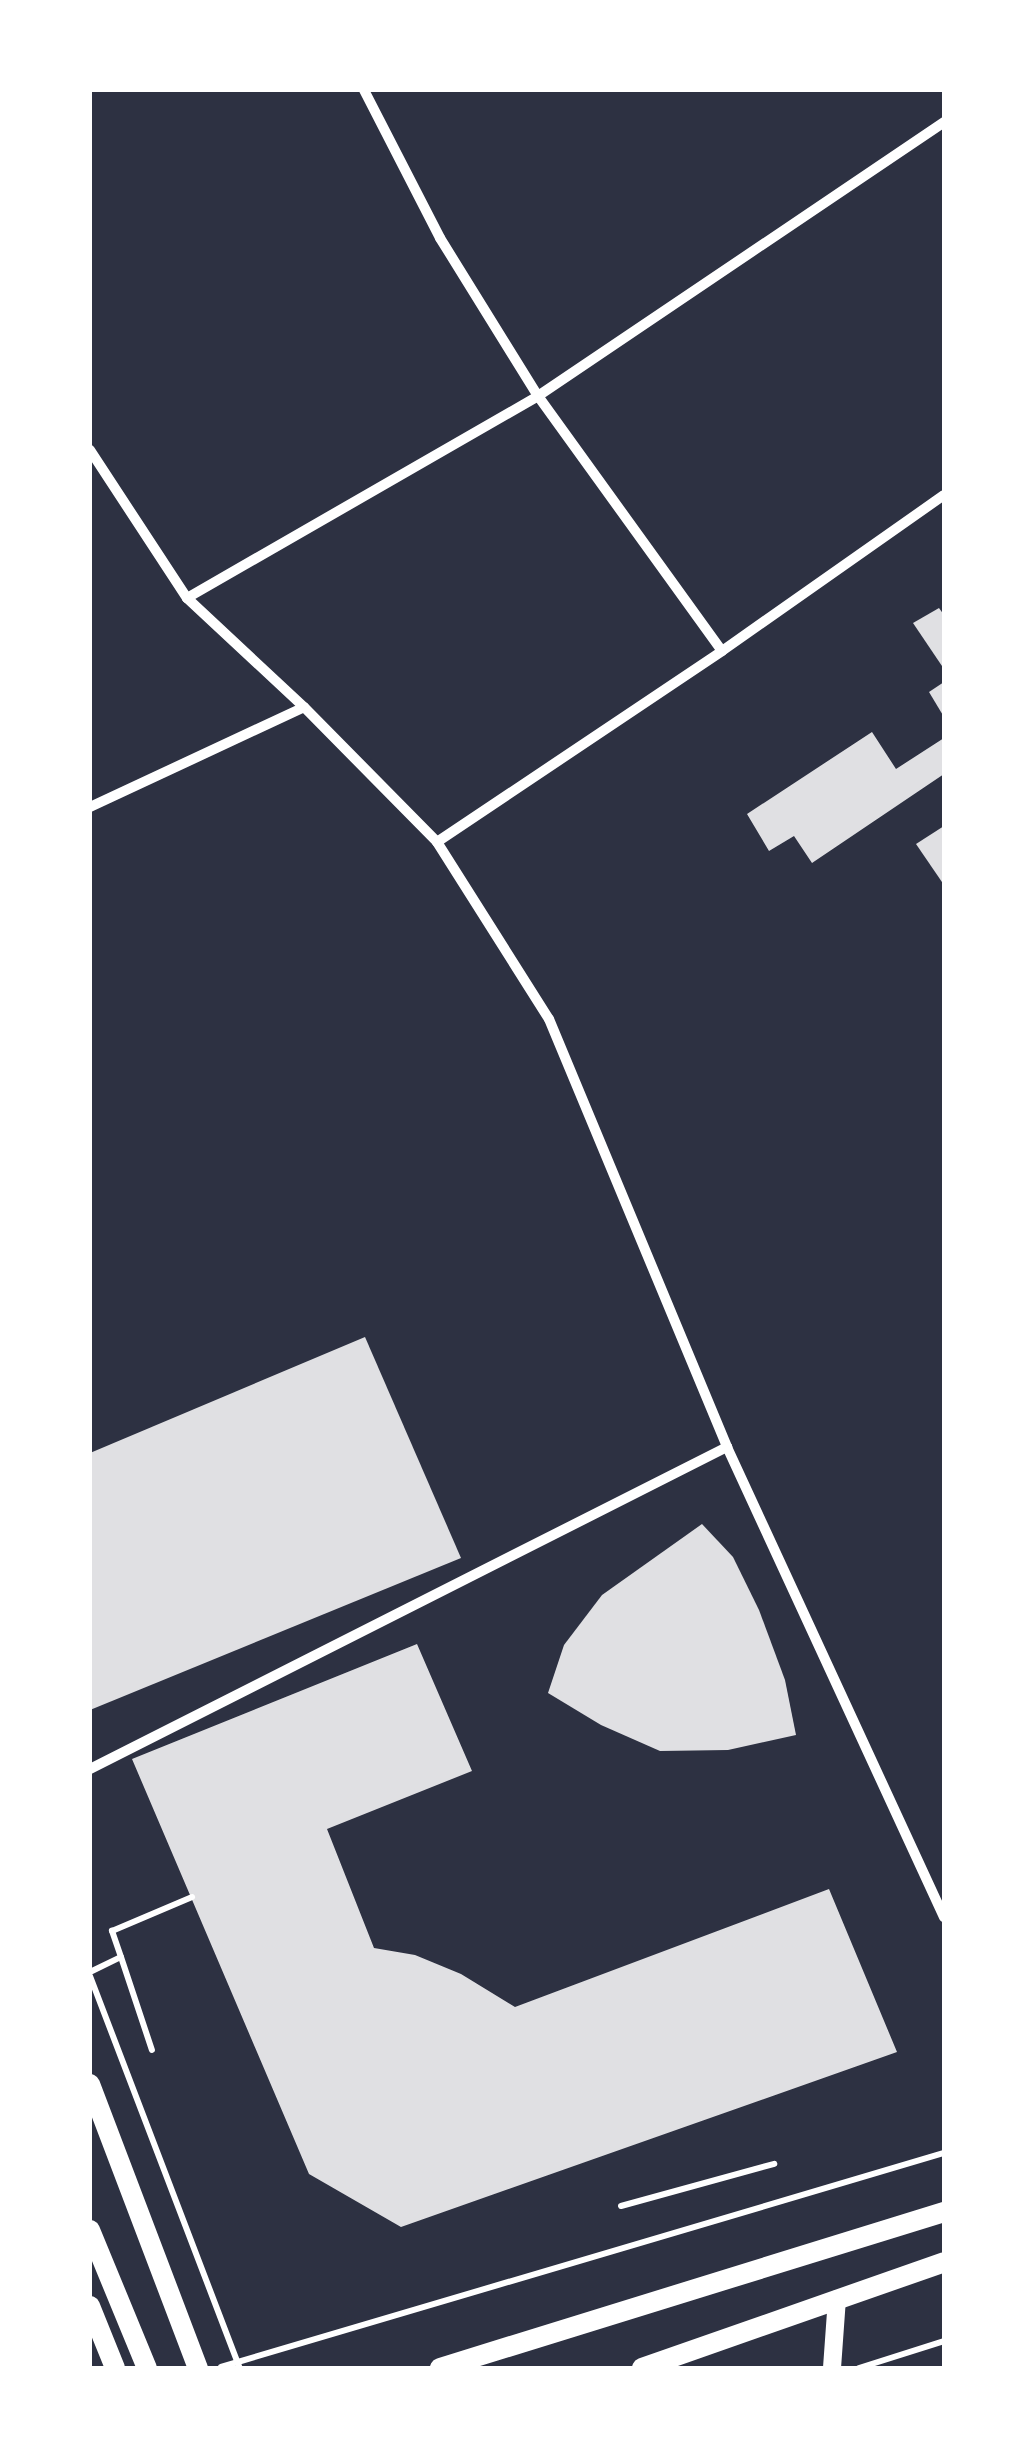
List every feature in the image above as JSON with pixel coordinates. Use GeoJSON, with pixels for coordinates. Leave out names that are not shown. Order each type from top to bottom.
{"type":"FeatureCollection","features":[{"type":"Feature","properties":{"kind":"main road"},"geometry":{"type":"LineString","coordinates":[[90,2084],[198,2368]]}},
{"type":"Feature","properties":{"kind":"main road"},"geometry":{"type":"LineString","coordinates":[[440,2368],[944,2212]]}},
{"type":"Feature","properties":{"kind":"main road"},"geometry":{"type":"LineString","coordinates":[[90,2230],[147,2368]]}},
{"type":"Feature","properties":{"kind":"main road"},"geometry":{"type":"LineString","coordinates":[[642,2368],[667,2364],[944,2262]]}},
{"type":"Feature","properties":{"kind":"main road"},"geometry":{"type":"LineString","coordinates":[[90,2306],[114,2368]]}},
{"type":"Feature","properties":{"kind":"street"},"geometry":{"type":"LineString","coordinates":[[364,90],[440,238],[538,396],[722,651]]}},
{"type":"Feature","properties":{"kind":"street"},"geometry":{"type":"LineString","coordinates":[[188,598],[538,396],[944,122]]}},
{"type":"Feature","properties":{"kind":"street"},"geometry":{"type":"LineString","coordinates":[[90,450],[188,598],[304,706],[436,842],[549,1018],[727,1447],[944,1917]]}},
{"type":"Feature","properties":{"kind":"street"},"geometry":{"type":"LineString","coordinates":[[436,842],[722,651],[944,495]]}},
{"type":"Feature","properties":{"kind":"street"},"geometry":{"type":"LineString","coordinates":[[92,801],[304,706]]}},
{"type":"Feature","properties":{"kind":"street"},"geometry":{"type":"LineString","coordinates":[[90,1770],[727,1447]]}},
{"type":"Feature","properties":{"kind":"street"},"geometry":{"type":"LineString","coordinates":[[832,2368],[837,2299]]}},
{"type":"Feature","properties":{"kind":"path"},"geometry":{"type":"LineString","coordinates":[[152,2050],[112,1931],[192,1898]]}},
{"type":"Feature","properties":{"kind":"path"},"geometry":{"type":"LineString","coordinates":[[121,1957],[90,1974],[239,2365]]}},
{"type":"Feature","properties":{"kind":"path"},"geometry":{"type":"LineString","coordinates":[[219,2368],[944,2153]]}},
{"type":"Feature","properties":{"kind":"path"},"geometry":{"type":"LineString","coordinates":[[621,2206],[774,2164]]}},
{"type":"Feature","properties":{"kind":"path"},"geometry":{"type":"LineString","coordinates":[[858,2368],[944,2341]]}},
{"type":"Feature","properties":{"kind":"building"},"geometry":{"type":"Polygon","coordinates":[[[939,608],[944,615],[944,669],[913,623],[939,608]]]}},
{"type":"Feature","properties":{"kind":"building"},"geometry":{"type":"Polygon","coordinates":[[[944,682],[944,717],[929,692],[944,682]]]}},
{"type":"Feature","properties":{"kind":"building"},"geometry":{"type":"Polygon","coordinates":[[[872,732],[896,769],[944,738],[944,774],[812,863],[794,836],[769,851],[747,814],[872,732]]]}},
{"type":"Feature","properties":{"kind":"building"},"geometry":{"type":"Polygon","coordinates":[[[944,826],[944,885],[916,844],[944,826]]]}},
{"type":"Feature","properties":{"kind":"building"},"geometry":{"type":"Polygon","coordinates":[[[365,1337],[461,1558],[90,1710],[90,1453],[365,1337]]]}},
{"type":"Feature","properties":{"kind":"building"},"geometry":{"type":"Polygon","coordinates":[[[702,1524],[733,1557],[759,1610],[785,1680],[796,1735],[728,1750],[660,1751],[601,1725],[548,1693],[564,1645],[602,1595],[702,1524]]]}},
{"type":"Feature","properties":{"kind":"building"},"geometry":{"type":"Polygon","coordinates":[[[417,1644],[472,1771],[327,1829],[374,1948],[415,1955],[461,1974],[515,2007],[829,1889],[897,2052],[401,2227],[309,2174],[132,1759],[417,1644]]]}}]}
